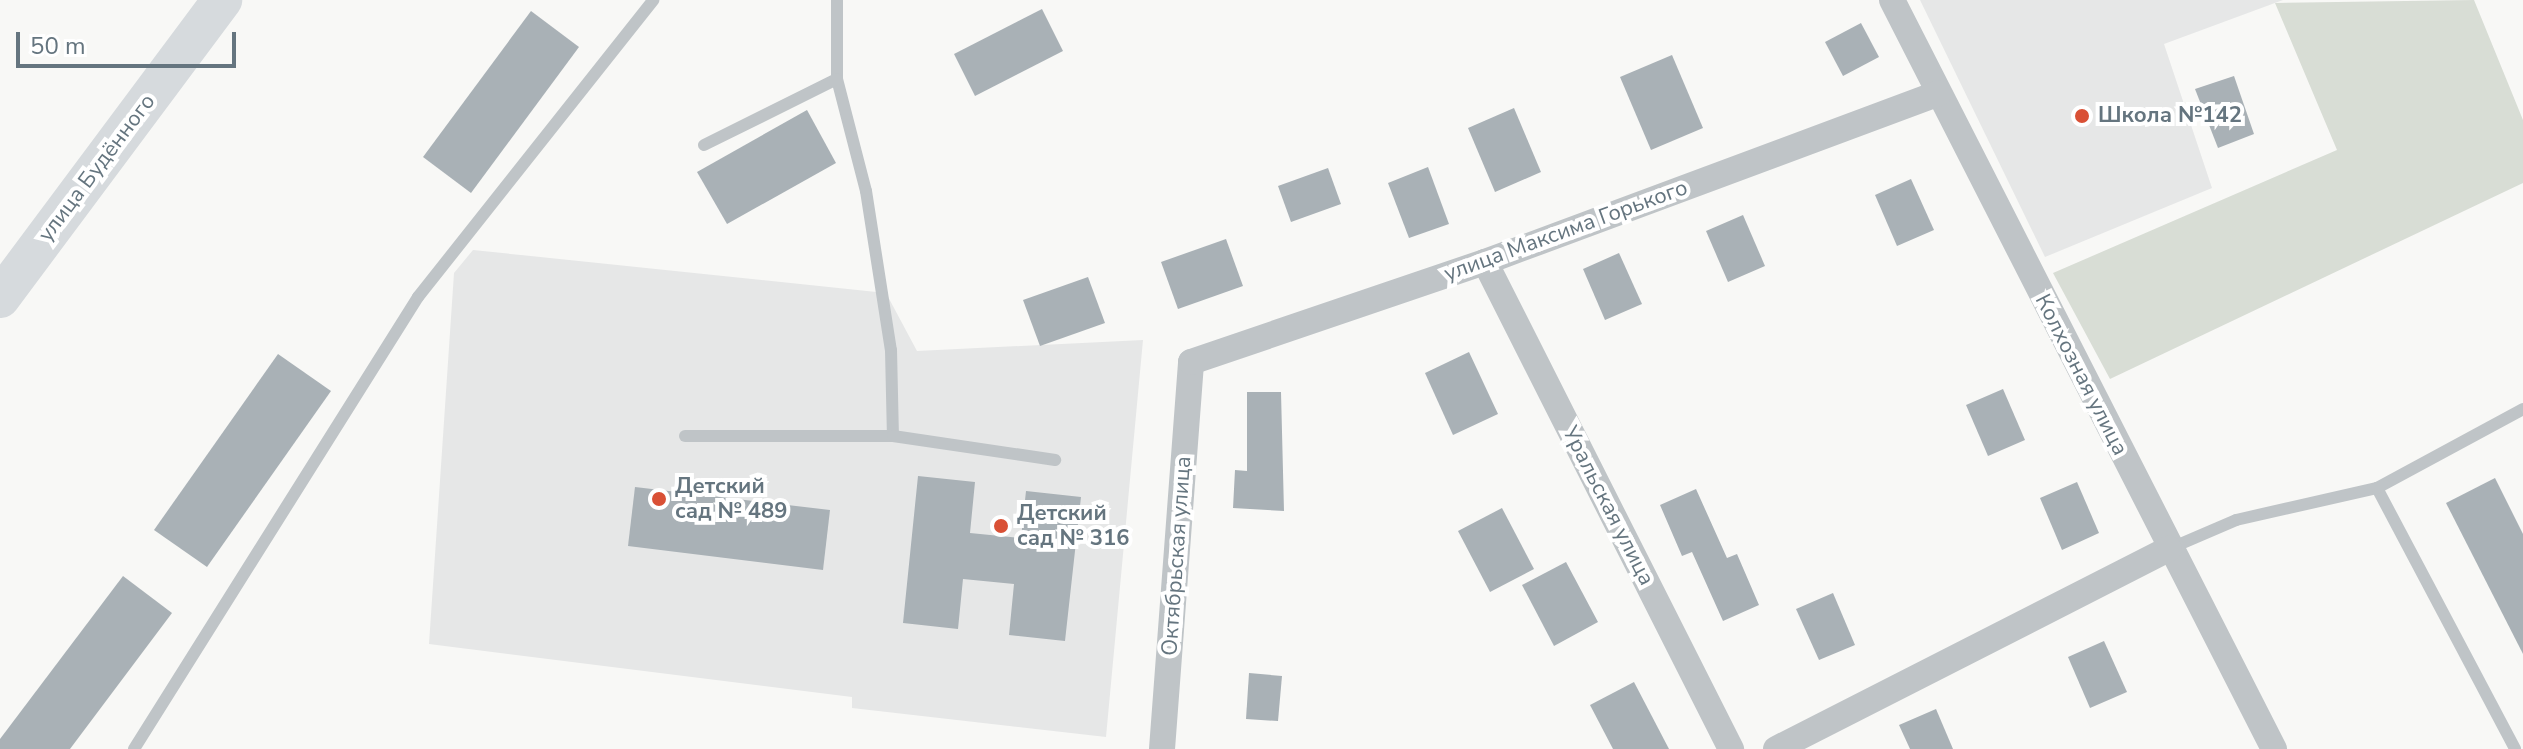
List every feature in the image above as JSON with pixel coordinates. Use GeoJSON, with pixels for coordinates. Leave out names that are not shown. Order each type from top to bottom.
{"type":"FeatureCollection","features":[{"type":"Feature","properties":{"kind":"main road","name":"улица Будённого"},"geometry":{"type":"LineString","coordinates":[[0,298],[222,0]]}},
{"type":"Feature","properties":{"kind":"street","name":"Колхозная улица"},"geometry":{"type":"LineString","coordinates":[[1892,0],[2169,549],[2274,749]]}},
{"type":"Feature","properties":{"kind":"street","name":"улица Максима Горького"},"geometry":{"type":"LineString","coordinates":[[1191,362],[1485,262],[1939,93]]}},
{"type":"Feature","properties":{"kind":"street","name":"Уральская улица"},"geometry":{"type":"LineString","coordinates":[[1485,262],[1731,749]]}},
{"type":"Feature","properties":{"kind":"street","name":"Октябрьская улица"},"geometry":{"type":"LineString","coordinates":[[1162,749],[1191,362]]}},
{"type":"Feature","properties":{"kind":"street"},"geometry":{"type":"LineString","coordinates":[[1776,749],[2169,549]]}},
{"type":"Feature","properties":{"kind":"lane"},"geometry":{"type":"LineString","coordinates":[[134,749],[418,297],[653,0]]}},
{"type":"Feature","properties":{"kind":"lane"},"geometry":{"type":"LineString","coordinates":[[837,0],[837,79],[868,205],[891,350],[893,436]]}},
{"type":"Feature","properties":{"kind":"lane"},"geometry":{"type":"LineString","coordinates":[[704,145],[837,79]]}},
{"type":"Feature","properties":{"kind":"lane"},"geometry":{"type":"LineString","coordinates":[[2169,549],[2236,520],[2377,488],[2523,409]]}},
{"type":"Feature","properties":{"kind":"lane"},"geometry":{"type":"LineString","coordinates":[[685,436],[893,436],[1055,460]]}},
{"type":"Feature","properties":{"kind":"lane"},"geometry":{"type":"LineString","coordinates":[[2377,488],[2515,749]]}},
{"type":"Feature","properties":{"kind":"shaded area","name":"Школа №142"},"geometry":{"type":"Polygon","coordinates":[[[1920,0],[2283,0],[2164,44],[2212,188],[2045,257],[1920,0]]]}},
{"type":"Feature","properties":{"kind":"shaded area"},"geometry":{"type":"Polygon","coordinates":[[[2474,0],[2523,120],[2523,183],[2110,379],[2053,273],[2337,150],[2275,3],[2474,0]]]}},
{"type":"Feature","properties":{"kind":"shaded area","name":"Детский сад № 489"},"geometry":{"type":"Polygon","coordinates":[[[473,250],[886,293],[917,351],[1143,340],[1106,737],[852,708],[852,697],[429,644],[454,273],[473,250]]]}},
{"type":"Feature","properties":{"kind":"building"},"geometry":{"type":"Polygon","coordinates":[[[1042,9],[1063,51],[975,96],[954,54],[1042,9]]]}},
{"type":"Feature","properties":{"kind":"building"},"geometry":{"type":"Polygon","coordinates":[[[531,11],[579,47],[471,193],[423,157],[531,11]]]}},
{"type":"Feature","properties":{"kind":"building"},"geometry":{"type":"Polygon","coordinates":[[[1861,23],[1879,57],[1843,76],[1825,42],[1861,23]]]}},
{"type":"Feature","properties":{"kind":"building"},"geometry":{"type":"Polygon","coordinates":[[[1672,55],[1703,128],[1651,150],[1620,77],[1672,55]]]}},
{"type":"Feature","properties":{"kind":"building"},"geometry":{"type":"Polygon","coordinates":[[[2234,76],[2254,134],[2218,148],[2195,89],[2234,76]]]}},
{"type":"Feature","properties":{"kind":"building"},"geometry":{"type":"Polygon","coordinates":[[[1514,108],[1541,172],[1495,192],[1468,128],[1514,108]]]}},
{"type":"Feature","properties":{"kind":"building"},"geometry":{"type":"Polygon","coordinates":[[[807,110],[836,163],[727,224],[697,172],[807,110]]]}},
{"type":"Feature","properties":{"kind":"building"},"geometry":{"type":"Polygon","coordinates":[[[1428,167],[1449,224],[1409,238],[1388,183],[1428,167]]]}},
{"type":"Feature","properties":{"kind":"building"},"geometry":{"type":"Polygon","coordinates":[[[1328,168],[1341,204],[1291,222],[1278,186],[1328,168]]]}},
{"type":"Feature","properties":{"kind":"building"},"geometry":{"type":"Polygon","coordinates":[[[1911,179],[1934,230],[1897,246],[1875,195],[1911,179]]]}},
{"type":"Feature","properties":{"kind":"building"},"geometry":{"type":"Polygon","coordinates":[[[1743,215],[1765,266],[1728,282],[1706,231],[1743,215]]]}},
{"type":"Feature","properties":{"kind":"building"},"geometry":{"type":"Polygon","coordinates":[[[1226,239],[1243,286],[1178,309],[1161,262],[1226,239]]]}},
{"type":"Feature","properties":{"kind":"building"},"geometry":{"type":"Polygon","coordinates":[[[1619,253],[1642,304],[1605,320],[1583,269],[1619,253]]]}},
{"type":"Feature","properties":{"kind":"building"},"geometry":{"type":"Polygon","coordinates":[[[1088,277],[1105,323],[1040,346],[1023,300],[1088,277]]]}},
{"type":"Feature","properties":{"kind":"building"},"geometry":{"type":"Polygon","coordinates":[[[1469,352],[1498,414],[1453,435],[1425,373],[1469,352]]]}},
{"type":"Feature","properties":{"kind":"building"},"geometry":{"type":"Polygon","coordinates":[[[278,354],[331,391],[207,567],[154,530],[278,354]]]}},
{"type":"Feature","properties":{"kind":"building"},"geometry":{"type":"Polygon","coordinates":[[[2003,389],[2025,440],[1988,456],[1966,405],[2003,389]]]}},
{"type":"Feature","properties":{"kind":"building"},"geometry":{"type":"Polygon","coordinates":[[[1247,392],[1281,392],[1284,511],[1233,508],[1235,470],[1247,471],[1247,392]]]}},
{"type":"Feature","properties":{"kind":"building"},"geometry":{"type":"Polygon","coordinates":[[[918,476],[975,482],[970,533],[1021,538],[1026,491],[1081,497],[1065,641],[1009,635],[1014,584],[963,579],[958,629],[903,623],[918,476]]]}},
{"type":"Feature","properties":{"kind":"building"},"geometry":{"type":"Polygon","coordinates":[[[2495,478],[2523,534],[2523,654],[2446,503],[2495,478]]]}},
{"type":"Feature","properties":{"kind":"building"},"geometry":{"type":"Polygon","coordinates":[[[2077,482],[2099,533],[2062,550],[2040,498],[2077,482]]]}},
{"type":"Feature","properties":{"kind":"building"},"geometry":{"type":"Polygon","coordinates":[[[635,487],[830,510],[823,570],[628,546],[635,487]]]}},
{"type":"Feature","properties":{"kind":"building"},"geometry":{"type":"Polygon","coordinates":[[[1696,489],[1727,558],[1737,554],[1759,605],[1723,621],[1692,552],[1682,556],[1660,505],[1696,489]]]}},
{"type":"Feature","properties":{"kind":"building"},"geometry":{"type":"Polygon","coordinates":[[[1502,508],[1534,569],[1490,592],[1458,531],[1502,508]]]}},
{"type":"Feature","properties":{"kind":"building"},"geometry":{"type":"Polygon","coordinates":[[[1566,562],[1598,622],[1554,646],[1522,585],[1566,562]]]}},
{"type":"Feature","properties":{"kind":"building"},"geometry":{"type":"Polygon","coordinates":[[[123,576],[172,613],[70,749],[0,749],[0,739],[123,576]]]}},
{"type":"Feature","properties":{"kind":"building"},"geometry":{"type":"Polygon","coordinates":[[[1833,593],[1855,645],[1819,660],[1796,609],[1833,593]]]}},
{"type":"Feature","properties":{"kind":"building"},"geometry":{"type":"Polygon","coordinates":[[[2104,641],[2127,692],[2090,708],[2068,657],[2104,641]]]}},
{"type":"Feature","properties":{"kind":"building"},"geometry":{"type":"Polygon","coordinates":[[[1249,673],[1282,676],[1278,721],[1246,719],[1249,673]]]}},
{"type":"Feature","properties":{"kind":"building"},"geometry":{"type":"Polygon","coordinates":[[[1634,682],[1669,749],[1613,749],[1590,705],[1634,682]]]}},
{"type":"Feature","properties":{"kind":"building"},"geometry":{"type":"Polygon","coordinates":[[[1936,709],[1953,749],[1910,749],[1899,725],[1936,709]]]}},
{"type":"Feature","properties":{"kind":"place","name":"Школа №142"},"geometry":{"type":"Point","coordinates":[2082,116]}},
{"type":"Feature","properties":{"kind":"place","name":"Детский сад № 489"},"geometry":{"type":"Point","coordinates":[659,499]}},
{"type":"Feature","properties":{"kind":"place","name":"Детский сад № 316"},"geometry":{"type":"Point","coordinates":[1001,526]}}]}
